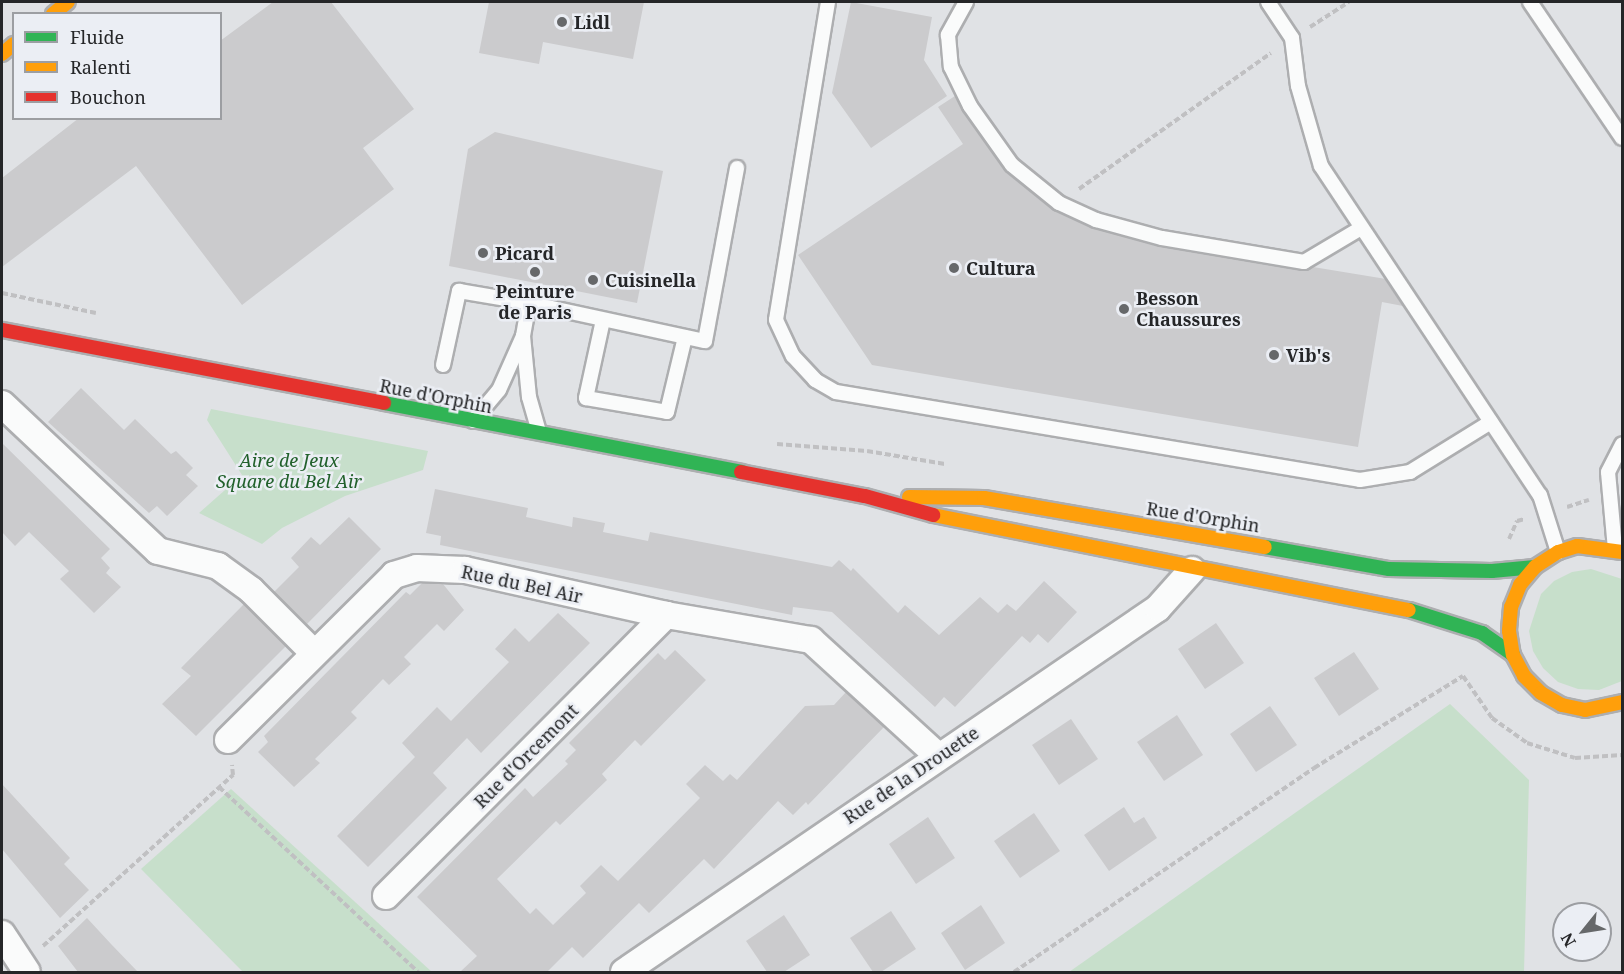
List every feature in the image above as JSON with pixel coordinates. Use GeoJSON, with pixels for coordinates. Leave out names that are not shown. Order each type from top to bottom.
{"type":"FeatureCollection","features":[{"type":"Feature","properties":{"kind":"main road"},"geometry":{"type":"LineString","coordinates":[[56,12],[68,2]]}},
{"type":"Feature","properties":{"kind":"main road","name":"Rue d'Orphin"},"geometry":{"type":"LineString","coordinates":[[2,330],[865,496],[965,524],[1192,570],[1431,614],[1482,633],[1513,655]]}},
{"type":"Feature","properties":{"kind":"main road","name":"Rue d'Orphin"},"geometry":{"type":"LineString","coordinates":[[865,496],[984,498],[1389,569],[1492,571],[1535,567]]}},
{"type":"Feature","properties":{"kind":"main road"},"geometry":{"type":"LineString","coordinates":[[1192,570],[1211,538]]}},
{"type":"Feature","properties":{"kind":"main road"},"geometry":{"type":"LineString","coordinates":[[1619,551],[1577,546],[1557,552],[1535,567],[1520,585],[1511,607],[1509,632],[1513,655],[1524,676],[1541,693],[1562,705],[1585,710],[1623,702]]}},
{"type":"Feature","properties":{"kind":"street"},"geometry":{"type":"LineString","coordinates":[[2,404],[158,551],[218,566],[251,590],[313,652]]}},
{"type":"Feature","properties":{"kind":"street","name":"Rue du Bel Air"},"geometry":{"type":"LineString","coordinates":[[228,740],[313,652],[394,575],[417,568],[465,570],[666,615],[811,640],[939,756]]}},
{"type":"Feature","properties":{"kind":"street","name":"Rue de la Drouette"},"geometry":{"type":"LineString","coordinates":[[624,972],[1158,608],[1192,570]]}},
{"type":"Feature","properties":{"kind":"street","name":"Rue d'Orcemont"},"geometry":{"type":"LineString","coordinates":[[386,896],[666,615]]}},
{"type":"Feature","properties":{"kind":"street"},"geometry":{"type":"LineString","coordinates":[[2,934],[25,968]]}},
{"type":"Feature","properties":{"kind":"lane"},"geometry":{"type":"LineString","coordinates":[[828,2],[824,4],[812,109],[776,320],[793,356],[815,380],[836,392],[1360,480],[1410,472],[1491,422]]}},
{"type":"Feature","properties":{"kind":"lane"},"geometry":{"type":"LineString","coordinates":[[966,2],[948,35],[951,67],[970,106],[1012,165],[1059,203],[1096,220],[1206,245],[1304,262],[1361,228]]}},
{"type":"Feature","properties":{"kind":"lane"},"geometry":{"type":"LineString","coordinates":[[1268,2],[1292,38],[1298,86],[1321,166],[1539,495],[1557,552]]}},
{"type":"Feature","properties":{"kind":"lane"},"geometry":{"type":"LineString","coordinates":[[1530,2],[1623,138]]}},
{"type":"Feature","properties":{"kind":"lane"},"geometry":{"type":"LineString","coordinates":[[443,365],[459,291],[529,303],[705,341],[737,168]]}},
{"type":"Feature","properties":{"kind":"lane"},"geometry":{"type":"LineString","coordinates":[[473,422],[499,390],[523,336],[529,303]]}},
{"type":"Feature","properties":{"kind":"lane"},"geometry":{"type":"LineString","coordinates":[[603,320],[586,398],[667,412],[685,337]]}},
{"type":"Feature","properties":{"kind":"lane"},"geometry":{"type":"LineString","coordinates":[[523,336],[529,397],[539,434]]}},
{"type":"Feature","properties":{"kind":"lane"},"geometry":{"type":"LineString","coordinates":[[1619,551],[1608,472],[1623,444]]}},
{"type":"Feature","properties":{"kind":"path"},"geometry":{"type":"LineString","coordinates":[[1059,203],[1292,38],[1349,2]]}},
{"type":"Feature","properties":{"kind":"path"},"geometry":{"type":"LineString","coordinates":[[2,293],[102,315]]}},
{"type":"Feature","properties":{"kind":"path"},"geometry":{"type":"LineString","coordinates":[[772,444],[867,451],[955,465]]}},
{"type":"Feature","properties":{"kind":"path"},"geometry":{"type":"LineString","coordinates":[[1508,540],[1557,552]]}},
{"type":"Feature","properties":{"kind":"path"},"geometry":{"type":"LineString","coordinates":[[1014,972],[1314,768],[1463,676],[1492,718],[1527,743],[1575,758],[1623,755]]}},
{"type":"Feature","properties":{"kind":"path"},"geometry":{"type":"LineString","coordinates":[[25,968],[233,774],[228,740]]}},
{"type":"Feature","properties":{"kind":"path"},"geometry":{"type":"LineString","coordinates":[[219,787],[418,972]]}},
{"type":"Feature","properties":{"kind":"green space","name":"Aire de Jeux Square du Bel Air"},"geometry":{"type":"Polygon","coordinates":[[[211,409],[428,451],[423,470],[345,496],[282,528],[262,544],[199,513],[242,475],[207,420],[211,409]]]}},
{"type":"Feature","properties":{"kind":"green space"},"geometry":{"type":"Polygon","coordinates":[[[1591,569],[1622,579],[1622,681],[1599,690],[1578,689],[1558,682],[1543,668],[1533,651],[1529,631],[1541,594],[1554,581],[1572,572],[1591,569]]]}},
{"type":"Feature","properties":{"kind":"green space"},"geometry":{"type":"Polygon","coordinates":[[[1450,704],[1529,780],[1524,972],[1069,972],[1450,704]]]}},
{"type":"Feature","properties":{"kind":"green space"},"geometry":{"type":"Polygon","coordinates":[[[231,789],[432,972],[243,972],[141,869],[231,789]]]}},
{"type":"Feature","properties":{"kind":"building"},"geometry":{"type":"Polygon","coordinates":[[[273,2],[331,2],[414,109],[363,148],[394,189],[242,305],[136,166],[2,267],[2,178],[76,120],[222,120],[222,40],[273,2]]]}},
{"type":"Feature","properties":{"kind":"building","name":"Lidl"},"geometry":{"type":"Polygon","coordinates":[[[489,2],[644,2],[633,59],[543,42],[539,64],[479,53],[489,2]]]}},
{"type":"Feature","properties":{"kind":"building"},"geometry":{"type":"Polygon","coordinates":[[[851,2],[932,17],[924,60],[947,96],[871,148],[832,93],[851,2]]]}},
{"type":"Feature","properties":{"kind":"building"},"geometry":{"type":"Polygon","coordinates":[[[955,96],[1006,172],[1054,210],[1092,228],[1160,247],[1302,271],[1313,267],[1386,279],[1403,306],[1382,302],[1358,447],[872,365],[798,255],[963,144],[938,107],[955,96]]]}},
{"type":"Feature","properties":{"kind":"building"},"geometry":{"type":"Polygon","coordinates":[[[495,132],[663,171],[637,303],[449,266],[468,149],[495,132]]]}},
{"type":"Feature","properties":{"kind":"building"},"geometry":{"type":"Polygon","coordinates":[[[81,388],[124,430],[135,419],[171,454],[176,451],[193,468],[186,475],[198,486],[167,516],[157,506],[149,513],[48,422],[81,388]]]}},
{"type":"Feature","properties":{"kind":"building"},"geometry":{"type":"Polygon","coordinates":[[[2,443],[110,549],[101,558],[110,568],[106,573],[121,587],[94,613],[60,579],[69,571],[29,532],[15,546],[2,532],[2,443]]]}},
{"type":"Feature","properties":{"kind":"building"},"geometry":{"type":"Polygon","coordinates":[[[435,489],[528,508],[526,517],[572,527],[573,517],[605,523],[603,532],[648,541],[650,532],[832,567],[839,560],[851,571],[853,568],[898,613],[905,605],[939,635],[980,597],[998,613],[1007,604],[1016,611],[1044,581],[1077,612],[1048,643],[1038,634],[1030,643],[1022,636],[955,707],[944,697],[935,707],[832,612],[793,607],[792,615],[440,545],[441,536],[426,533],[435,489]]]}},
{"type":"Feature","properties":{"kind":"building"},"geometry":{"type":"Polygon","coordinates":[[[349,517],[381,549],[307,624],[274,592],[299,567],[291,558],[311,537],[320,545],[349,517]]]}},
{"type":"Feature","properties":{"kind":"building"},"geometry":{"type":"Polygon","coordinates":[[[422,583],[443,584],[464,610],[444,631],[437,624],[404,657],[411,664],[389,685],[383,679],[351,712],[357,718],[315,759],[320,763],[294,787],[258,752],[268,742],[264,736],[406,592],[410,595],[422,583]]]}},
{"type":"Feature","properties":{"kind":"building"},"geometry":{"type":"Polygon","coordinates":[[[244,604],[286,646],[196,736],[162,704],[191,676],[181,668],[244,604]]]}},
{"type":"Feature","properties":{"kind":"building"},"geometry":{"type":"Polygon","coordinates":[[[558,613],[590,643],[481,753],[467,738],[433,773],[447,788],[368,867],[337,836],[415,757],[402,743],[437,707],[451,721],[509,662],[495,649],[515,628],[529,642],[558,613]]]}},
{"type":"Feature","properties":{"kind":"building"},"geometry":{"type":"Polygon","coordinates":[[[1216,623],[1244,663],[1205,689],[1178,649],[1216,623]]]}},
{"type":"Feature","properties":{"kind":"building"},"geometry":{"type":"Polygon","coordinates":[[[675,650],[706,680],[641,746],[635,740],[602,774],[607,780],[560,825],[556,821],[497,879],[530,914],[536,908],[553,925],[586,893],[580,886],[601,865],[618,881],[700,798],[686,784],[705,765],[723,781],[730,774],[737,780],[805,706],[834,705],[846,692],[884,727],[808,805],[806,802],[793,815],[778,801],[714,869],[704,859],[649,913],[639,903],[583,958],[572,947],[547,972],[460,972],[477,956],[417,897],[525,788],[533,797],[568,764],[565,761],[576,750],[569,743],[658,653],[665,660],[675,650]]]}},
{"type":"Feature","properties":{"kind":"building"},"geometry":{"type":"Polygon","coordinates":[[[1354,652],[1379,689],[1339,716],[1314,678],[1354,652]]]}},
{"type":"Feature","properties":{"kind":"building"},"geometry":{"type":"Polygon","coordinates":[[[1270,706],[1297,745],[1256,772],[1230,734],[1270,706]]]}},
{"type":"Feature","properties":{"kind":"building"},"geometry":{"type":"Polygon","coordinates":[[[1177,715],[1203,755],[1164,781],[1137,742],[1177,715]]]}},
{"type":"Feature","properties":{"kind":"building"},"geometry":{"type":"Polygon","coordinates":[[[1071,719],[1098,759],[1059,785],[1032,745],[1071,719]]]}},
{"type":"Feature","properties":{"kind":"building"},"geometry":{"type":"Polygon","coordinates":[[[2,784],[70,858],[64,864],[89,890],[60,918],[2,849],[2,784]]]}},
{"type":"Feature","properties":{"kind":"building"},"geometry":{"type":"Polygon","coordinates":[[[1124,807],[1134,823],[1144,817],[1157,838],[1109,871],[1084,835],[1124,807]]]}},
{"type":"Feature","properties":{"kind":"building"},"geometry":{"type":"Polygon","coordinates":[[[1034,813],[1060,851],[1020,878],[994,841],[1034,813]]]}},
{"type":"Feature","properties":{"kind":"building"},"geometry":{"type":"Polygon","coordinates":[[[928,817],[955,858],[916,884],[889,844],[928,817]]]}},
{"type":"Feature","properties":{"kind":"building"},"geometry":{"type":"Polygon","coordinates":[[[981,905],[1005,943],[965,970],[941,933],[981,905]]]}},
{"type":"Feature","properties":{"kind":"building"},"geometry":{"type":"Polygon","coordinates":[[[891,911],[916,949],[881,972],[873,972],[850,938],[891,911]]]}},
{"type":"Feature","properties":{"kind":"building"},"geometry":{"type":"Polygon","coordinates":[[[784,915],[810,955],[784,972],[767,972],[746,941],[784,915]]]}},
{"type":"Feature","properties":{"kind":"building"},"geometry":{"type":"Polygon","coordinates":[[[87,918],[138,972],[78,972],[58,946],[87,918]]]}},
{"type":"Feature","properties":{"kind":"traffic: fast"},"geometry":{"type":"LineString","coordinates":[[384,403],[741,472]]}},
{"type":"Feature","properties":{"kind":"traffic: fast"},"geometry":{"type":"LineString","coordinates":[[1265,547],[1389,569],[1492,571],[1535,567]]}},
{"type":"Feature","properties":{"kind":"traffic: fast"},"geometry":{"type":"LineString","coordinates":[[1409,610],[1482,633],[1513,655]]}},
{"type":"Feature","properties":{"kind":"traffic: slow"},"geometry":{"type":"LineString","coordinates":[[56,12],[68,2]]}},
{"type":"Feature","properties":{"kind":"traffic: slow"},"geometry":{"type":"LineString","coordinates":[[2,54],[12,46]]}},
{"type":"Feature","properties":{"kind":"traffic: slow"},"geometry":{"type":"LineString","coordinates":[[909,497],[984,498],[1265,547]]}},
{"type":"Feature","properties":{"kind":"traffic: slow"},"geometry":{"type":"LineString","coordinates":[[933,515],[1409,610]]}},
{"type":"Feature","properties":{"kind":"traffic: slow"},"geometry":{"type":"LineString","coordinates":[[1622,552],[1577,546],[1558,552],[1535,567],[1520,585],[1511,607],[1509,631],[1513,655],[1524,676],[1541,693],[1562,705],[1585,710],[1622,702]]}},
{"type":"Feature","properties":{"kind":"traffic: jam"},"geometry":{"type":"LineString","coordinates":[[2,330],[384,403]]}},
{"type":"Feature","properties":{"kind":"traffic: jam"},"geometry":{"type":"LineString","coordinates":[[741,472],[865,496],[933,515]]}},
{"type":"Feature","properties":{"kind":"place","name":"Lidl"},"geometry":{"type":"Point","coordinates":[562,22]}},
{"type":"Feature","properties":{"kind":"place","name":"Picard"},"geometry":{"type":"Point","coordinates":[483,253]}},
{"type":"Feature","properties":{"kind":"place","name":"Cultura"},"geometry":{"type":"Point","coordinates":[954,268]}},
{"type":"Feature","properties":{"kind":"place","name":"Peinture de Paris"},"geometry":{"type":"Point","coordinates":[535,272]}},
{"type":"Feature","properties":{"kind":"place","name":"Cuisinella"},"geometry":{"type":"Point","coordinates":[593,280]}},
{"type":"Feature","properties":{"kind":"place","name":"Besson Chaussures"},"geometry":{"type":"Point","coordinates":[1124,309]}},
{"type":"Feature","properties":{"kind":"place","name":"Vib's"},"geometry":{"type":"Point","coordinates":[1274,355]}}]}
